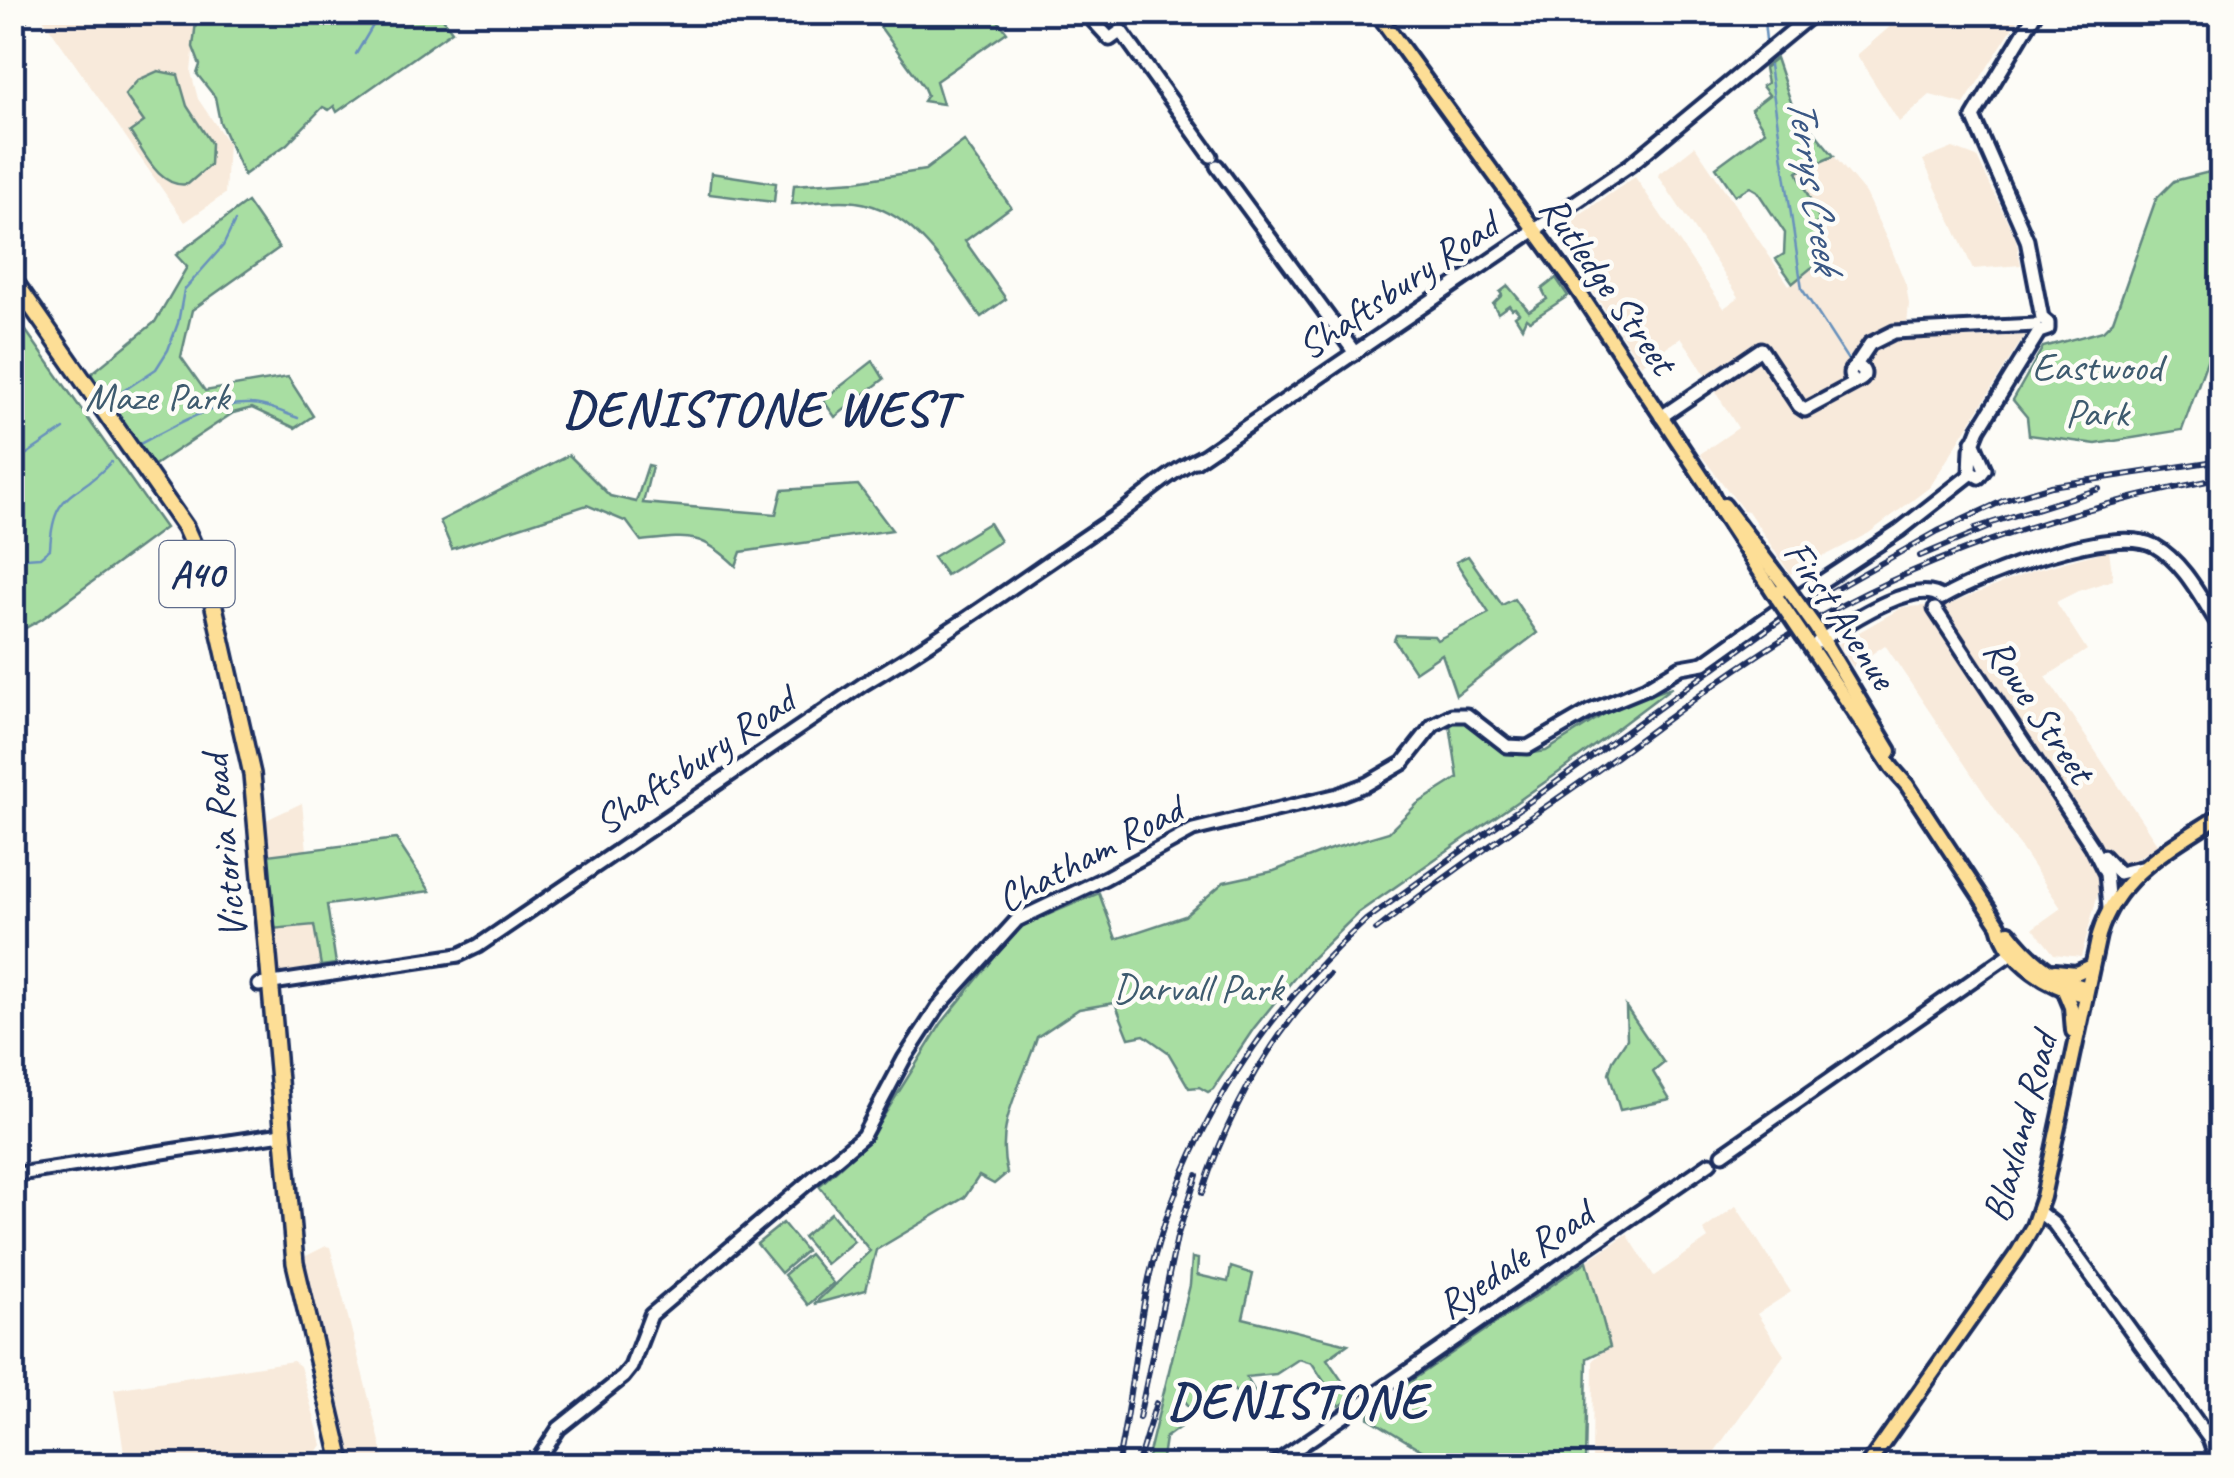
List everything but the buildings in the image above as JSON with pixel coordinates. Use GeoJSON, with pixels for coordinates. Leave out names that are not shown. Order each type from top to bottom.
{"type":"FeatureCollection","features":[{"type":"Feature","properties":{"kind":"highway","name":"Victoria Road"},"geometry":{"type":"LineString","coordinates":[[12,278],[178,517],[202,560],[250,757],[263,985]]}},
{"type":"Feature","properties":{"kind":"highway","name":"Victoria Road"},"geometry":{"type":"LineString","coordinates":[[12,295],[170,521],[196,572],[243,768],[263,985],[297,1276],[343,1466]]}},
{"type":"Feature","properties":{"kind":"highway","name":"Victoria Road"},"geometry":{"type":"LineString","coordinates":[[279,1134],[288,1272],[334,1466]]}},
{"type":"Feature","properties":{"kind":"main road","name":"Rutledge Street"},"geometry":{"type":"LineString","coordinates":[[1376,12],[1535,230],[1709,488],[1721,512],[1787,596]]}},
{"type":"Feature","properties":{"kind":"main road","name":"First Avenue"},"geometry":{"type":"LineString","coordinates":[[1787,596],[1892,768],[2000,925],[2029,956],[2086,992]]}},
{"type":"Feature","properties":{"kind":"main road","name":"Blaxland Road"},"geometry":{"type":"LineString","coordinates":[[1867,1466],[2018,1252],[2039,1212],[2086,992],[2109,908],[2140,868],[2222,814]]}},
{"type":"Feature","properties":{"kind":"main road","name":"First Avenue"},"geometry":{"type":"LineString","coordinates":[[2000,925],[2013,952],[2036,974],[2064,990],[2086,992]]}},
{"type":"Feature","properties":{"kind":"main road"},"geometry":{"type":"LineString","coordinates":[[2048,969],[2071,973],[2092,966]]}},
{"type":"Feature","properties":{"kind":"main road"},"geometry":{"type":"LineString","coordinates":[[2064,990],[2070,1003],[2075,1049]]}},
{"type":"Feature","properties":{"kind":"street"},"geometry":{"type":"LineString","coordinates":[[12,21],[24,12]]}},
{"type":"Feature","properties":{"kind":"street"},"geometry":{"type":"LineString","coordinates":[[1085,12],[1116,35],[1355,353]]}},
{"type":"Feature","properties":{"kind":"street","name":"Shaftsbury Road"},"geometry":{"type":"LineString","coordinates":[[263,985],[459,955],[478,946],[1637,160],[1815,12]]}},
{"type":"Feature","properties":{"kind":"street"},"geometry":{"type":"LineString","coordinates":[[1787,596],[1900,530],[1975,469],[1973,441],[2038,325],[2027,240],[1974,117],[2036,12]]}},
{"type":"Feature","properties":{"kind":"street"},"geometry":{"type":"LineString","coordinates":[[1661,417],[1762,349],[1805,410],[1822,402],[1856,374],[1870,344],[1888,334],[1902,330],[2038,325]]}},
{"type":"Feature","properties":{"kind":"street"},"geometry":{"type":"LineString","coordinates":[[1813,638],[1894,600],[1912,597],[1933,602],[2078,547],[2123,538],[2148,543],[2177,566],[2220,624]]}},
{"type":"Feature","properties":{"kind":"street","name":"Chatham Road"},"geometry":{"type":"LineString","coordinates":[[534,1466],[560,1428],[631,1367],[651,1315],[863,1136],[904,1059],[938,1007],[1016,920],[1105,878],[1192,830],[1338,795],[1367,784],[1402,763],[1433,726],[1452,714],[1467,715],[1507,746],[1522,749],[1541,742],[1590,711],[1696,662],[1711,649],[1754,626],[1787,596]]}},
{"type":"Feature","properties":{"kind":"street","name":"Rowe Street"},"geometry":{"type":"LineString","coordinates":[[1933,602],[2092,846],[2106,874],[2109,908]]}},
{"type":"Feature","properties":{"kind":"street","name":"Rowe Street"},"geometry":{"type":"LineString","coordinates":[[2092,846],[2119,873],[2140,868]]}},
{"type":"Feature","properties":{"kind":"street","name":"Ryedale Road"},"geometry":{"type":"LineString","coordinates":[[1271,1466],[1710,1163],[1721,1165],[1724,1154],[2013,952]]}},
{"type":"Feature","properties":{"kind":"street"},"geometry":{"type":"LineString","coordinates":[[12,1175],[279,1134]]}},
{"type":"Feature","properties":{"kind":"street"},"geometry":{"type":"LineString","coordinates":[[2039,1212],[2054,1224],[2208,1437],[2219,1459]]}},
{"type":"Feature","properties":{"kind":"shaded area"},"geometry":{"type":"Polygon","coordinates":[[[197,13],[191,72],[198,99],[228,143],[225,194],[185,222],[40,14],[197,13]]]}},
{"type":"Feature","properties":{"kind":"shaded area"},"geometry":{"type":"Polygon","coordinates":[[[1884,13],[2022,13],[1964,104],[1930,95],[1899,122],[1857,55],[1892,25],[1884,13]]]}},
{"type":"Feature","properties":{"kind":"shaded area"},"geometry":{"type":"Polygon","coordinates":[[[1695,146],[1789,285],[1811,268],[1821,235],[1816,224],[1820,221],[1797,172],[1834,156],[1865,193],[1906,285],[1906,336],[2025,335],[1930,487],[1869,533],[1790,574],[1748,511],[1743,510],[1700,454],[1738,428],[1690,350],[1681,338],[1641,365],[1554,232],[1635,177],[1724,308],[1739,297],[1658,175],[1695,146]]]}},
{"type":"Feature","properties":{"kind":"shaded area"},"geometry":{"type":"Polygon","coordinates":[[[1953,148],[1977,157],[2016,239],[2021,265],[1973,269],[1923,160],[1953,148]]]}},
{"type":"Feature","properties":{"kind":"shaded area"},"geometry":{"type":"Polygon","coordinates":[[[2109,550],[2113,580],[2056,602],[2087,650],[2046,677],[2158,845],[2113,869],[2101,882],[2081,957],[2054,954],[2033,928],[2061,908],[1885,645],[1853,667],[1838,644],[1903,607],[1948,605],[2032,571],[2109,550]]]}},
{"type":"Feature","properties":{"kind":"shaded area"},"geometry":{"type":"Polygon","coordinates":[[[302,803],[307,850],[267,855],[266,820],[302,803]]]}},
{"type":"Feature","properties":{"kind":"shaded area"},"geometry":{"type":"Polygon","coordinates":[[[314,925],[321,966],[278,973],[272,929],[314,925]]]}},
{"type":"Feature","properties":{"kind":"shaded area"},"geometry":{"type":"Polygon","coordinates":[[[1736,1206],[1791,1292],[1757,1314],[1784,1355],[1705,1465],[1592,1465],[1593,1360],[1610,1345],[1587,1261],[1627,1234],[1654,1276],[1708,1239],[1703,1230],[1736,1206]]]}},
{"type":"Feature","properties":{"kind":"shaded area"},"geometry":{"type":"Polygon","coordinates":[[[330,1247],[386,1465],[350,1465],[304,1261],[306,1256],[330,1247]]]}},
{"type":"Feature","properties":{"kind":"shaded area"},"geometry":{"type":"Polygon","coordinates":[[[293,1361],[300,1366],[322,1445],[318,1451],[220,1465],[126,1465],[114,1389],[293,1361]]]}},
{"type":"Feature","properties":{"kind":"green space"},"geometry":{"type":"Polygon","coordinates":[[[197,13],[439,13],[452,31],[337,112],[334,106],[329,110],[323,107],[287,144],[244,175],[220,122],[215,97],[197,74],[200,65],[193,47],[197,13]]]}},
{"type":"Feature","properties":{"kind":"green space"},"geometry":{"type":"Polygon","coordinates":[[[887,13],[992,13],[1007,32],[936,81],[943,104],[923,101],[927,95],[923,86],[876,21],[887,13]]]}},
{"type":"Feature","properties":{"kind":"green space"},"geometry":{"type":"Polygon","coordinates":[[[1776,58],[1792,105],[1834,156],[1797,172],[1820,221],[1816,224],[1823,246],[1819,248],[1825,261],[1793,283],[1776,259],[1784,254],[1785,233],[1757,191],[1750,187],[1735,195],[1716,167],[1765,131],[1751,109],[1769,95],[1762,86],[1767,83],[1764,68],[1776,58]]]}},
{"type":"Feature","properties":{"kind":"green space"},"geometry":{"type":"Polygon","coordinates":[[[158,71],[178,75],[187,106],[211,143],[210,165],[188,184],[169,181],[161,175],[130,132],[144,122],[125,95],[138,80],[158,71]]]}},
{"type":"Feature","properties":{"kind":"green space"},"geometry":{"type":"Polygon","coordinates":[[[964,141],[1011,207],[965,241],[1006,299],[981,317],[929,246],[896,217],[856,202],[792,204],[794,185],[857,181],[925,170],[964,141]]]}},
{"type":"Feature","properties":{"kind":"green space","name":"Eastwood Park"},"geometry":{"type":"Polygon","coordinates":[[[2221,169],[2221,322],[2182,430],[2096,444],[2029,435],[2027,417],[2013,400],[2043,347],[2103,331],[2113,321],[2156,199],[2174,181],[2221,169]]]}},
{"type":"Feature","properties":{"kind":"green space"},"geometry":{"type":"Polygon","coordinates":[[[711,173],[776,183],[774,202],[709,194],[711,173]]]}},
{"type":"Feature","properties":{"kind":"green space","name":"Maze Park"},"geometry":{"type":"Polygon","coordinates":[[[247,202],[279,248],[192,310],[181,357],[205,391],[288,377],[313,416],[295,428],[252,408],[233,413],[153,466],[91,374],[155,322],[187,267],[176,255],[247,202]]]}},
{"type":"Feature","properties":{"kind":"green space"},"geometry":{"type":"Polygon","coordinates":[[[1556,278],[1568,296],[1530,321],[1526,318],[1522,327],[1515,308],[1509,305],[1498,313],[1493,304],[1508,286],[1529,311],[1547,299],[1542,289],[1556,278]]]}},
{"type":"Feature","properties":{"kind":"green space"},"geometry":{"type":"Polygon","coordinates":[[[12,311],[165,528],[42,619],[13,635],[12,311]]]}},
{"type":"Feature","properties":{"kind":"green space"},"geometry":{"type":"Polygon","coordinates":[[[873,361],[884,379],[835,417],[823,400],[873,361]]]}},
{"type":"Feature","properties":{"kind":"green space"},"geometry":{"type":"Polygon","coordinates":[[[569,455],[610,496],[636,502],[648,465],[652,466],[643,503],[776,514],[782,490],[858,485],[892,530],[741,552],[736,566],[713,547],[693,539],[641,541],[627,522],[587,505],[452,549],[440,521],[569,455]]]}},
{"type":"Feature","properties":{"kind":"green space"},"geometry":{"type":"Polygon","coordinates":[[[989,523],[1000,541],[946,575],[933,557],[989,523]]]}},
{"type":"Feature","properties":{"kind":"green space"},"geometry":{"type":"Polygon","coordinates":[[[1468,556],[1502,605],[1514,599],[1537,633],[1456,695],[1442,654],[1415,672],[1394,640],[1396,635],[1434,636],[1437,640],[1489,613],[1456,562],[1468,556]]]}},
{"type":"Feature","properties":{"kind":"green space","name":"Darvall Park"},"geometry":{"type":"Polygon","coordinates":[[[1672,687],[1558,773],[1358,913],[1305,965],[1208,1092],[1199,1087],[1189,1088],[1168,1052],[1144,1035],[1129,1038],[1115,1003],[1079,1009],[1037,1037],[1007,1120],[1007,1173],[994,1184],[979,1176],[965,1197],[876,1250],[866,1290],[814,1304],[870,1251],[819,1186],[867,1143],[941,1024],[1019,927],[1099,893],[1116,939],[1185,916],[1224,882],[1274,871],[1389,832],[1417,804],[1458,778],[1450,725],[1461,719],[1520,755],[1546,751],[1617,706],[1672,687]]]}},
{"type":"Feature","properties":{"kind":"green space"},"geometry":{"type":"Polygon","coordinates":[[[396,839],[430,891],[327,905],[336,964],[321,966],[314,925],[272,929],[267,855],[396,839]]]}},
{"type":"Feature","properties":{"kind":"green space"},"geometry":{"type":"Polygon","coordinates":[[[1626,1007],[1664,1063],[1653,1072],[1670,1100],[1620,1110],[1609,1073],[1627,1039],[1626,1007]]]}},
{"type":"Feature","properties":{"kind":"green space"},"geometry":{"type":"Polygon","coordinates":[[[831,1213],[854,1241],[826,1264],[803,1237],[831,1213]]]}},
{"type":"Feature","properties":{"kind":"green space"},"geometry":{"type":"Polygon","coordinates":[[[783,1223],[806,1251],[781,1273],[757,1244],[783,1223]]]}},
{"type":"Feature","properties":{"kind":"green space"},"geometry":{"type":"Polygon","coordinates":[[[809,1254],[833,1283],[808,1305],[784,1275],[809,1254]]]}},
{"type":"Feature","properties":{"kind":"green space"},"geometry":{"type":"Polygon","coordinates":[[[1192,1258],[1198,1259],[1197,1275],[1228,1282],[1231,1267],[1253,1274],[1243,1318],[1348,1344],[1327,1359],[1353,1397],[1340,1406],[1312,1363],[1299,1359],[1276,1374],[1246,1377],[1261,1402],[1249,1407],[1234,1390],[1215,1394],[1211,1406],[1194,1412],[1183,1399],[1173,1406],[1180,1427],[1165,1438],[1162,1458],[1146,1465],[1190,1285],[1192,1258]]]}},
{"type":"Feature","properties":{"kind":"green space"},"geometry":{"type":"Polygon","coordinates":[[[1587,1261],[1610,1347],[1587,1358],[1585,1465],[1446,1465],[1369,1418],[1370,1409],[1587,1261]]]}},
{"type":"Feature","properties":{"kind":"waterway"},"geometry":{"type":"LineString","coordinates":[[356,54],[381,12]]}},
{"type":"Feature","properties":{"kind":"waterway","name":"Terrys Creek"},"geometry":{"type":"LineString","coordinates":[[1763,12],[1766,40]]}},
{"type":"Feature","properties":{"kind":"waterway","name":"Terrys Creek"},"geometry":{"type":"LineString","coordinates":[[1769,65],[1802,289],[1848,360]]}},
{"type":"Feature","properties":{"kind":"waterway"},"geometry":{"type":"LineString","coordinates":[[117,395],[156,369],[178,323],[184,290],[223,246],[235,221]]}},
{"type":"Feature","properties":{"kind":"waterway"},"geometry":{"type":"LineString","coordinates":[[138,445],[192,417],[236,404],[263,405],[298,418]]}},
{"type":"Feature","properties":{"kind":"waterway"},"geometry":{"type":"LineString","coordinates":[[12,464],[64,429]]}},
{"type":"Feature","properties":{"kind":"waterway"},"geometry":{"type":"LineString","coordinates":[[12,559],[40,557],[50,549],[61,505],[111,462]]}},
{"type":"Feature","properties":{"kind":"waterway","name":"Terrys Creek"},"geometry":{"type":"LineString","coordinates":[[2211,520],[2222,529]]}},
{"type":"Feature","properties":{"kind":"railway"},"geometry":{"type":"LineString","coordinates":[[1117,1466],[1149,1278],[1182,1176],[1204,1128],[1259,1039],[1327,958],[1366,920],[1779,621],[1938,531],[2005,500],[2051,486],[2222,460]]}},
{"type":"Feature","properties":{"kind":"railway"},"geometry":{"type":"LineString","coordinates":[[1376,930],[1733,672],[1822,616],[1916,570],[2016,532],[2119,501],[2222,478]]}},
{"type":"Feature","properties":{"kind":"railway"},"geometry":{"type":"LineString","coordinates":[[1975,528],[2099,489]]}},
{"type":"Feature","properties":{"kind":"railway"},"geometry":{"type":"LineString","coordinates":[[1920,556],[1989,527]]}},
{"type":"Feature","properties":{"kind":"railway"},"geometry":{"type":"LineString","coordinates":[[1202,1193],[1225,1133],[1253,1077],[1288,1024],[1329,975]]}},
{"type":"Feature","properties":{"kind":"railway"},"geometry":{"type":"LineString","coordinates":[[1139,1418],[1177,1237],[1197,1175]]}},
{"type":"Feature","properties":{"kind":"railway"},"geometry":{"type":"LineString","coordinates":[[1137,1466],[1156,1403]]}},
{"type":"Feature","properties":{"kind":"district","name":"DENISTONE WEST"},"geometry":{"type":"Point","coordinates":[760,407]}},
{"type":"Feature","properties":{"kind":"district","name":"DENISTONE"},"geometry":{"type":"Point","coordinates":[1298,1399]}}]}
